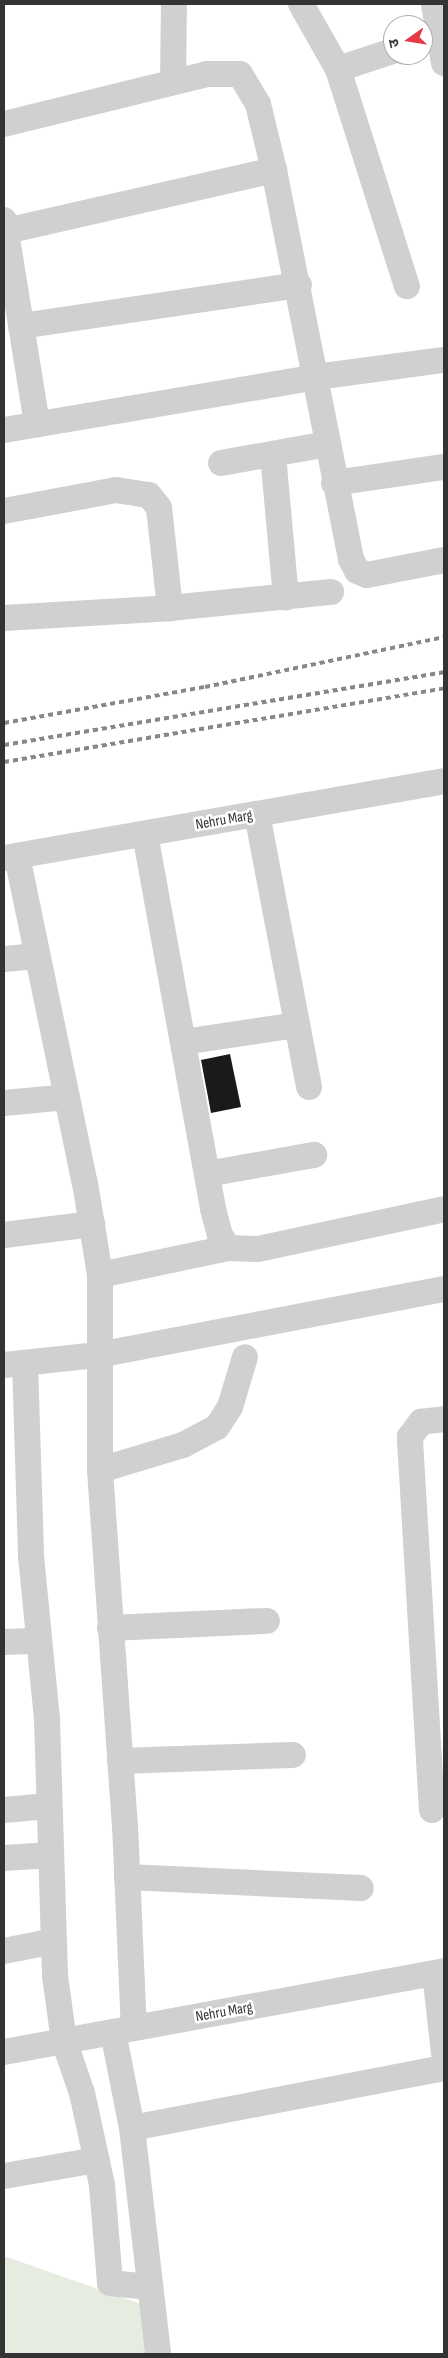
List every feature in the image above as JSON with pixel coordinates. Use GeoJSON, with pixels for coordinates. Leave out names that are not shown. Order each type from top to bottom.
{"type":"FeatureCollection","features":[{"type":"Feature","properties":{"kind":"street"},"geometry":{"type":"LineString","coordinates":[[173,82],[174,4]]}},
{"type":"Feature","properties":{"kind":"street"},"geometry":{"type":"LineString","coordinates":[[301,4],[338,69],[407,286]]}},
{"type":"Feature","properties":{"kind":"street"},"geometry":{"type":"LineString","coordinates":[[433,43],[444,63]]}},
{"type":"Feature","properties":{"kind":"street"},"geometry":{"type":"LineString","coordinates":[[338,69],[383,54]]}},
{"type":"Feature","properties":{"kind":"street"},"geometry":{"type":"LineString","coordinates":[[4,124],[207,74],[240,74],[258,104],[274,170],[299,285],[334,483],[351,559],[357,571],[381,574],[444,560]]}},
{"type":"Feature","properties":{"kind":"street"},"geometry":{"type":"LineString","coordinates":[[37,424],[5,226],[274,170]]}},
{"type":"Feature","properties":{"kind":"street"},"geometry":{"type":"LineString","coordinates":[[21,326],[299,285]]}},
{"type":"Feature","properties":{"kind":"street"},"geometry":{"type":"LineString","coordinates":[[4,430],[316,377],[444,360]]}},
{"type":"Feature","properties":{"kind":"street"},"geometry":{"type":"LineString","coordinates":[[221,463],[328,444]]}},
{"type":"Feature","properties":{"kind":"street"},"geometry":{"type":"LineString","coordinates":[[273,455],[286,597]]}},
{"type":"Feature","properties":{"kind":"street"},"geometry":{"type":"LineString","coordinates":[[334,483],[444,467]]}},
{"type":"Feature","properties":{"kind":"street"},"geometry":{"type":"LineString","coordinates":[[4,511],[116,490],[149,495],[160,508],[170,608]]}},
{"type":"Feature","properties":{"kind":"street"},"geometry":{"type":"LineString","coordinates":[[4,618],[170,608],[331,592]]}},
{"type":"Feature","properties":{"kind":"street","name":"Nehru Marg"},"geometry":{"type":"LineString","coordinates":[[10,857],[444,781]]}},
{"type":"Feature","properties":{"kind":"street"},"geometry":{"type":"LineString","coordinates":[[257,814],[309,1087]]}},
{"type":"Feature","properties":{"kind":"street"},"geometry":{"type":"LineString","coordinates":[[145,834],[220,1235],[228,1248]]}},
{"type":"Feature","properties":{"kind":"street"},"geometry":{"type":"LineString","coordinates":[[10,857],[36,956],[67,1097],[100,1275],[98,1355],[100,1470],[127,1876],[124,2030],[132,2128],[158,2354]]}},
{"type":"Feature","properties":{"kind":"street"},"geometry":{"type":"LineString","coordinates":[[4,959],[36,956]]}},
{"type":"Feature","properties":{"kind":"street"},"geometry":{"type":"LineString","coordinates":[[183,1042],[297,1024]]}},
{"type":"Feature","properties":{"kind":"street"},"geometry":{"type":"LineString","coordinates":[[4,1103],[67,1097]]}},
{"type":"Feature","properties":{"kind":"street"},"geometry":{"type":"LineString","coordinates":[[208,1174],[314,1155]]}},
{"type":"Feature","properties":{"kind":"street"},"geometry":{"type":"LineString","coordinates":[[100,1275],[228,1248],[258,1249],[444,1209]]}},
{"type":"Feature","properties":{"kind":"street"},"geometry":{"type":"LineString","coordinates":[[4,1235],[92,1224]]}},
{"type":"Feature","properties":{"kind":"street"},"geometry":{"type":"LineString","coordinates":[[150,2287],[110,2283],[108,2226],[97,2160],[82,2093],[64,2041],[55,1976],[47,1720],[38,1641],[15,1364],[98,1355],[444,1289]]}},
{"type":"Feature","properties":{"kind":"street"},"geometry":{"type":"LineString","coordinates":[[100,1470],[182,1445],[217,1427],[230,1407],[245,1357]]}},
{"type":"Feature","properties":{"kind":"street"},"geometry":{"type":"LineString","coordinates":[[432,1810],[410,1437],[420,1422],[444,1419]]}},
{"type":"Feature","properties":{"kind":"street"},"geometry":{"type":"LineString","coordinates":[[110,1628],[267,1621]]}},
{"type":"Feature","properties":{"kind":"street"},"geometry":{"type":"LineString","coordinates":[[4,1642],[38,1641]]}},
{"type":"Feature","properties":{"kind":"street"},"geometry":{"type":"LineString","coordinates":[[120,1761],[293,1755]]}},
{"type":"Feature","properties":{"kind":"street"},"geometry":{"type":"LineString","coordinates":[[4,1810],[50,1806]]}},
{"type":"Feature","properties":{"kind":"street"},"geometry":{"type":"LineString","coordinates":[[4,1858],[51,1855]]}},
{"type":"Feature","properties":{"kind":"street"},"geometry":{"type":"LineString","coordinates":[[127,1876],[361,1888]]}},
{"type":"Feature","properties":{"kind":"street"},"geometry":{"type":"LineString","coordinates":[[4,1951],[54,1941]]}},
{"type":"Feature","properties":{"kind":"street"},"geometry":{"type":"LineString","coordinates":[[440,1972],[444,2053]]}},
{"type":"Feature","properties":{"kind":"street","name":"Nehru Marg"},"geometry":{"type":"LineString","coordinates":[[4,2052],[440,1972]]}},
{"type":"Feature","properties":{"kind":"street"},"geometry":{"type":"LineString","coordinates":[[132,2128],[444,2068]]}},
{"type":"Feature","properties":{"kind":"street"},"geometry":{"type":"LineString","coordinates":[[4,2176],[97,2160]]}},
{"type":"Feature","properties":{"kind":"shaded area"},"geometry":{"type":"Polygon","coordinates":[[[4,2256],[152,2308],[155,2354],[4,2354],[4,2256]]]}},
{"type":"Feature","properties":{"kind":"building"},"geometry":{"type":"Polygon","coordinates":[[[230,1054],[241,1107],[211,1113],[201,1060],[230,1054]]]}},
{"type":"Feature","properties":{"kind":"railway"},"geometry":{"type":"LineString","coordinates":[[4,723],[205,687],[444,637]]}},
{"type":"Feature","properties":{"kind":"railway"},"geometry":{"type":"LineString","coordinates":[[4,745],[444,672]]}},
{"type":"Feature","properties":{"kind":"railway"},"geometry":{"type":"LineString","coordinates":[[4,762],[444,688]]}}]}
